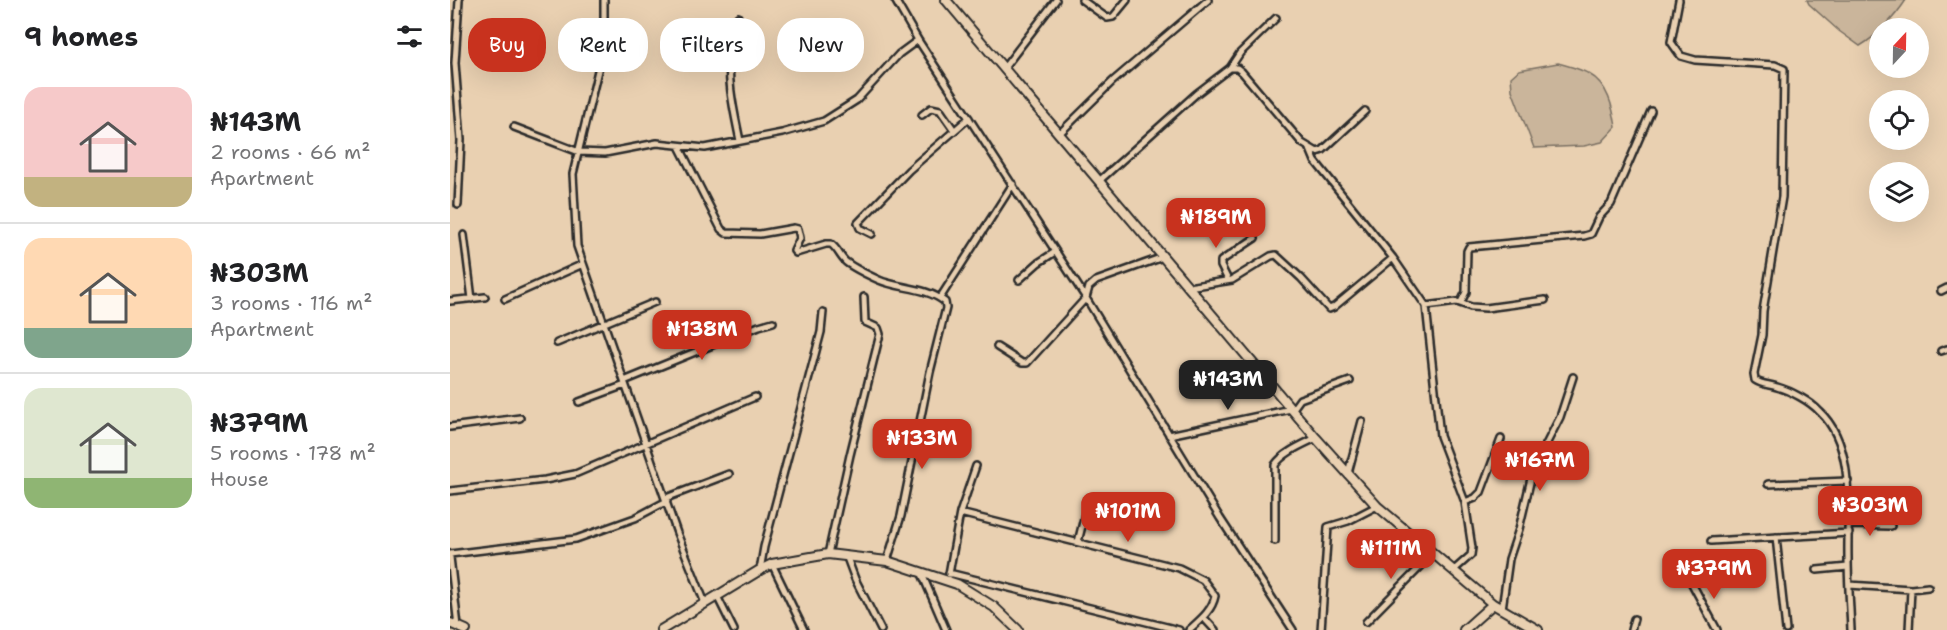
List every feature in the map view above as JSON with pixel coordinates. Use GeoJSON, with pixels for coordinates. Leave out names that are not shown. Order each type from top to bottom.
{"type":"FeatureCollection","features":[{"type":"Feature","properties":{"kind":"street"},"geometry":{"type":"LineString","coordinates":[[458,205],[461,140],[455,63],[459,0]]}},
{"type":"Feature","properties":{"kind":"street"},"geometry":{"type":"LineString","coordinates":[[604,0],[604,32],[600,62],[573,174],[577,246],[645,442],[705,603]]}},
{"type":"Feature","properties":{"kind":"street"},"geometry":{"type":"LineString","coordinates":[[895,0],[918,40],[1086,298],[1169,435],[1293,630]]}},
{"type":"Feature","properties":{"kind":"street"},"geometry":{"type":"LineString","coordinates":[[946,0],[1292,410],[1377,506],[1493,603],[1538,630]]}},
{"type":"Feature","properties":{"kind":"street"},"geometry":{"type":"LineString","coordinates":[[1004,68],[1056,0]]}},
{"type":"Feature","properties":{"kind":"street"},"geometry":{"type":"LineString","coordinates":[[1082,0],[1107,18],[1113,17],[1126,0]]}},
{"type":"Feature","properties":{"kind":"street"},"geometry":{"type":"LineString","coordinates":[[1060,133],[1113,81],[1208,0]]}},
{"type":"Feature","properties":{"kind":"street"},"geometry":{"type":"LineString","coordinates":[[1678,0],[1671,42],[1681,56],[1695,60],[1775,65],[1784,69],[1782,197],[1754,374],[1755,380],[1760,383],[1788,391],[1821,412],[1834,431],[1843,455],[1848,481],[1851,630]]}},
{"type":"Feature","properties":{"kind":"street"},"geometry":{"type":"LineString","coordinates":[[738,17],[731,50],[730,76],[732,104],[740,141]]}},
{"type":"Feature","properties":{"kind":"street"},"geometry":{"type":"LineString","coordinates":[[1099,181],[1196,94],[1230,68],[1240,53],[1276,18]]}},
{"type":"Feature","properties":{"kind":"street"},"geometry":{"type":"LineString","coordinates":[[514,127],[579,152],[605,153],[657,142],[705,148],[782,134],[824,121],[857,100],[899,54],[918,40]]}},
{"type":"Feature","properties":{"kind":"street"},"geometry":{"type":"LineString","coordinates":[[1230,68],[1237,68],[1242,72],[1302,143],[1317,152],[1323,150],[1365,111]]}},
{"type":"Feature","properties":{"kind":"street"},"geometry":{"type":"LineString","coordinates":[[922,115],[931,108],[940,110],[954,130]]}},
{"type":"Feature","properties":{"kind":"street"},"geometry":{"type":"LineString","coordinates":[[1461,302],[1466,292],[1467,251],[1470,247],[1591,234],[1599,217],[1609,207],[1615,196],[1651,111]]}},
{"type":"Feature","properties":{"kind":"street"},"geometry":{"type":"LineString","coordinates":[[872,234],[860,228],[858,223],[909,170],[969,118]]}},
{"type":"Feature","properties":{"kind":"street"},"geometry":{"type":"LineString","coordinates":[[679,146],[726,233],[760,234],[798,229],[800,235],[796,254],[831,244],[847,262],[870,276],[919,290],[945,302],[946,308],[930,372],[901,516],[887,561]]}},
{"type":"Feature","properties":{"kind":"street"},"geometry":{"type":"LineString","coordinates":[[1310,149],[1315,161],[1393,258],[1426,306],[1440,436],[1465,501],[1472,552],[1454,570]]}},
{"type":"Feature","properties":{"kind":"street"},"geometry":{"type":"LineString","coordinates":[[940,298],[1013,184]]}},
{"type":"Feature","properties":{"kind":"street"},"geometry":{"type":"LineString","coordinates":[[464,235],[472,299]]}},
{"type":"Feature","properties":{"kind":"street"},"geometry":{"type":"LineString","coordinates":[[1228,280],[1221,261],[1255,238]]}},
{"type":"Feature","properties":{"kind":"street"},"geometry":{"type":"LineString","coordinates":[[1019,280],[1055,252]]}},
{"type":"Feature","properties":{"kind":"street"},"geometry":{"type":"LineString","coordinates":[[1188,287],[1228,280],[1244,274],[1276,255],[1329,309],[1334,308],[1393,258]]}},
{"type":"Feature","properties":{"kind":"street"},"geometry":{"type":"LineString","coordinates":[[997,347],[1022,363],[1027,363],[1086,298],[1089,287],[1096,281],[1163,257]]}},
{"type":"Feature","properties":{"kind":"street"},"geometry":{"type":"LineString","coordinates":[[505,299],[583,264]]}},
{"type":"Feature","properties":{"kind":"street"},"geometry":{"type":"LineString","coordinates":[[450,301],[485,297]]}},
{"type":"Feature","properties":{"kind":"street"},"geometry":{"type":"LineString","coordinates":[[828,554],[849,455],[880,334],[878,328],[865,322],[864,297]]}},
{"type":"Feature","properties":{"kind":"street"},"geometry":{"type":"LineString","coordinates":[[1426,306],[1461,302],[1471,308],[1486,308],[1545,300]]}},
{"type":"Feature","properties":{"kind":"street"},"geometry":{"type":"LineString","coordinates":[[557,343],[655,302]]}},
{"type":"Feature","properties":{"kind":"street"},"geometry":{"type":"LineString","coordinates":[[760,570],[820,332],[823,312]]}},
{"type":"Feature","properties":{"kind":"street"},"geometry":{"type":"LineString","coordinates":[[579,402],[773,322]]}},
{"type":"Feature","properties":{"kind":"street"},"geometry":{"type":"LineString","coordinates":[[1502,609],[1509,559],[1519,529],[1533,470],[1560,417],[1573,377]]}},
{"type":"Feature","properties":{"kind":"street"},"geometry":{"type":"LineString","coordinates":[[1169,435],[1292,410],[1297,402],[1304,398],[1350,381]]}},
{"type":"Feature","properties":{"kind":"street"},"geometry":{"type":"LineString","coordinates":[[450,490],[575,474],[627,453],[645,442],[755,397]]}},
{"type":"Feature","properties":{"kind":"street"},"geometry":{"type":"LineString","coordinates":[[450,428],[520,418]]}},
{"type":"Feature","properties":{"kind":"street"},"geometry":{"type":"LineString","coordinates":[[1348,474],[1362,421]]}},
{"type":"Feature","properties":{"kind":"street"},"geometry":{"type":"LineString","coordinates":[[1275,541],[1275,465],[1297,447],[1316,438]]}},
{"type":"Feature","properties":{"kind":"street"},"geometry":{"type":"LineString","coordinates":[[1465,501],[1475,498],[1480,492],[1501,439]]}},
{"type":"Feature","properties":{"kind":"street"},"geometry":{"type":"LineString","coordinates":[[948,577],[960,513],[976,466]]}},
{"type":"Feature","properties":{"kind":"street"},"geometry":{"type":"LineString","coordinates":[[466,630],[454,624],[450,555],[576,539],[635,518],[666,500],[729,474]]}},
{"type":"Feature","properties":{"kind":"street"},"geometry":{"type":"LineString","coordinates":[[1768,484],[1848,481]]}},
{"type":"Feature","properties":{"kind":"street"},"geometry":{"type":"LineString","coordinates":[[1849,497],[1906,502]]}},
{"type":"Feature","properties":{"kind":"street"},"geometry":{"type":"LineString","coordinates":[[1078,542],[1089,498]]}},
{"type":"Feature","properties":{"kind":"street"},"geometry":{"type":"LineString","coordinates":[[1321,630],[1328,527],[1348,521],[1377,506]]}},
{"type":"Feature","properties":{"kind":"street"},"geometry":{"type":"LineString","coordinates":[[960,513],[1179,568],[1194,574],[1203,580],[1215,596],[1214,603],[1189,630]]}},
{"type":"Feature","properties":{"kind":"street"},"geometry":{"type":"LineString","coordinates":[[1850,525],[1892,526]]}},
{"type":"Feature","properties":{"kind":"street"},"geometry":{"type":"LineString","coordinates":[[1711,541],[1850,533]]}},
{"type":"Feature","properties":{"kind":"street"},"geometry":{"type":"LineString","coordinates":[[1776,537],[1786,630]]}},
{"type":"Feature","properties":{"kind":"street"},"geometry":{"type":"LineString","coordinates":[[662,630],[772,564],[828,554],[887,561],[922,574],[948,577],[1179,630]]}},
{"type":"Feature","properties":{"kind":"street"},"geometry":{"type":"LineString","coordinates":[[1366,622],[1433,554]]}},
{"type":"Feature","properties":{"kind":"street"},"geometry":{"type":"LineString","coordinates":[[846,555],[855,579],[881,630]]}},
{"type":"Feature","properties":{"kind":"street"},"geometry":{"type":"LineString","coordinates":[[772,564],[804,630]]}},
{"type":"Feature","properties":{"kind":"street"},"geometry":{"type":"LineString","coordinates":[[1817,570],[1848,567]]}},
{"type":"Feature","properties":{"kind":"street"},"geometry":{"type":"LineString","coordinates":[[922,574],[946,630]]}},
{"type":"Feature","properties":{"kind":"street"},"geometry":{"type":"LineString","coordinates":[[948,577],[993,607],[1018,630]]}},
{"type":"Feature","properties":{"kind":"street"},"geometry":{"type":"LineString","coordinates":[[1690,580],[1717,630]]}},
{"type":"Feature","properties":{"kind":"street"},"geometry":{"type":"LineString","coordinates":[[1849,585],[1911,589],[1928,587]]}},
{"type":"Feature","properties":{"kind":"street"},"geometry":{"type":"LineString","coordinates":[[1909,630],[1911,589]]}},
{"type":"Feature","properties":{"kind":"street"},"geometry":{"type":"LineString","coordinates":[[717,596],[734,630]]}},
{"type":"Feature","properties":{"kind":"street"},"geometry":{"type":"LineString","coordinates":[[1464,630],[1493,603]]}},
{"type":"Feature","properties":{"kind":"street"},"geometry":{"type":"LineString","coordinates":[[1203,617],[1215,630]]}},
{"type":"Feature","properties":{"kind":"street"},"geometry":{"type":"LineString","coordinates":[[1631,630],[1634,619]]}},
{"type":"Feature","properties":{"kind":"shaded area"},"geometry":{"type":"Polygon","coordinates":[[[1807,0],[1906,0],[1892,18],[1869,18],[1869,40],[1860,46],[1807,0]]]}},
{"type":"Feature","properties":{"kind":"shaded area"},"geometry":{"type":"Polygon","coordinates":[[[1558,63],[1589,74],[1605,90],[1616,127],[1602,142],[1584,146],[1534,148],[1512,90],[1511,77],[1519,70],[1558,63]]]}}]}
